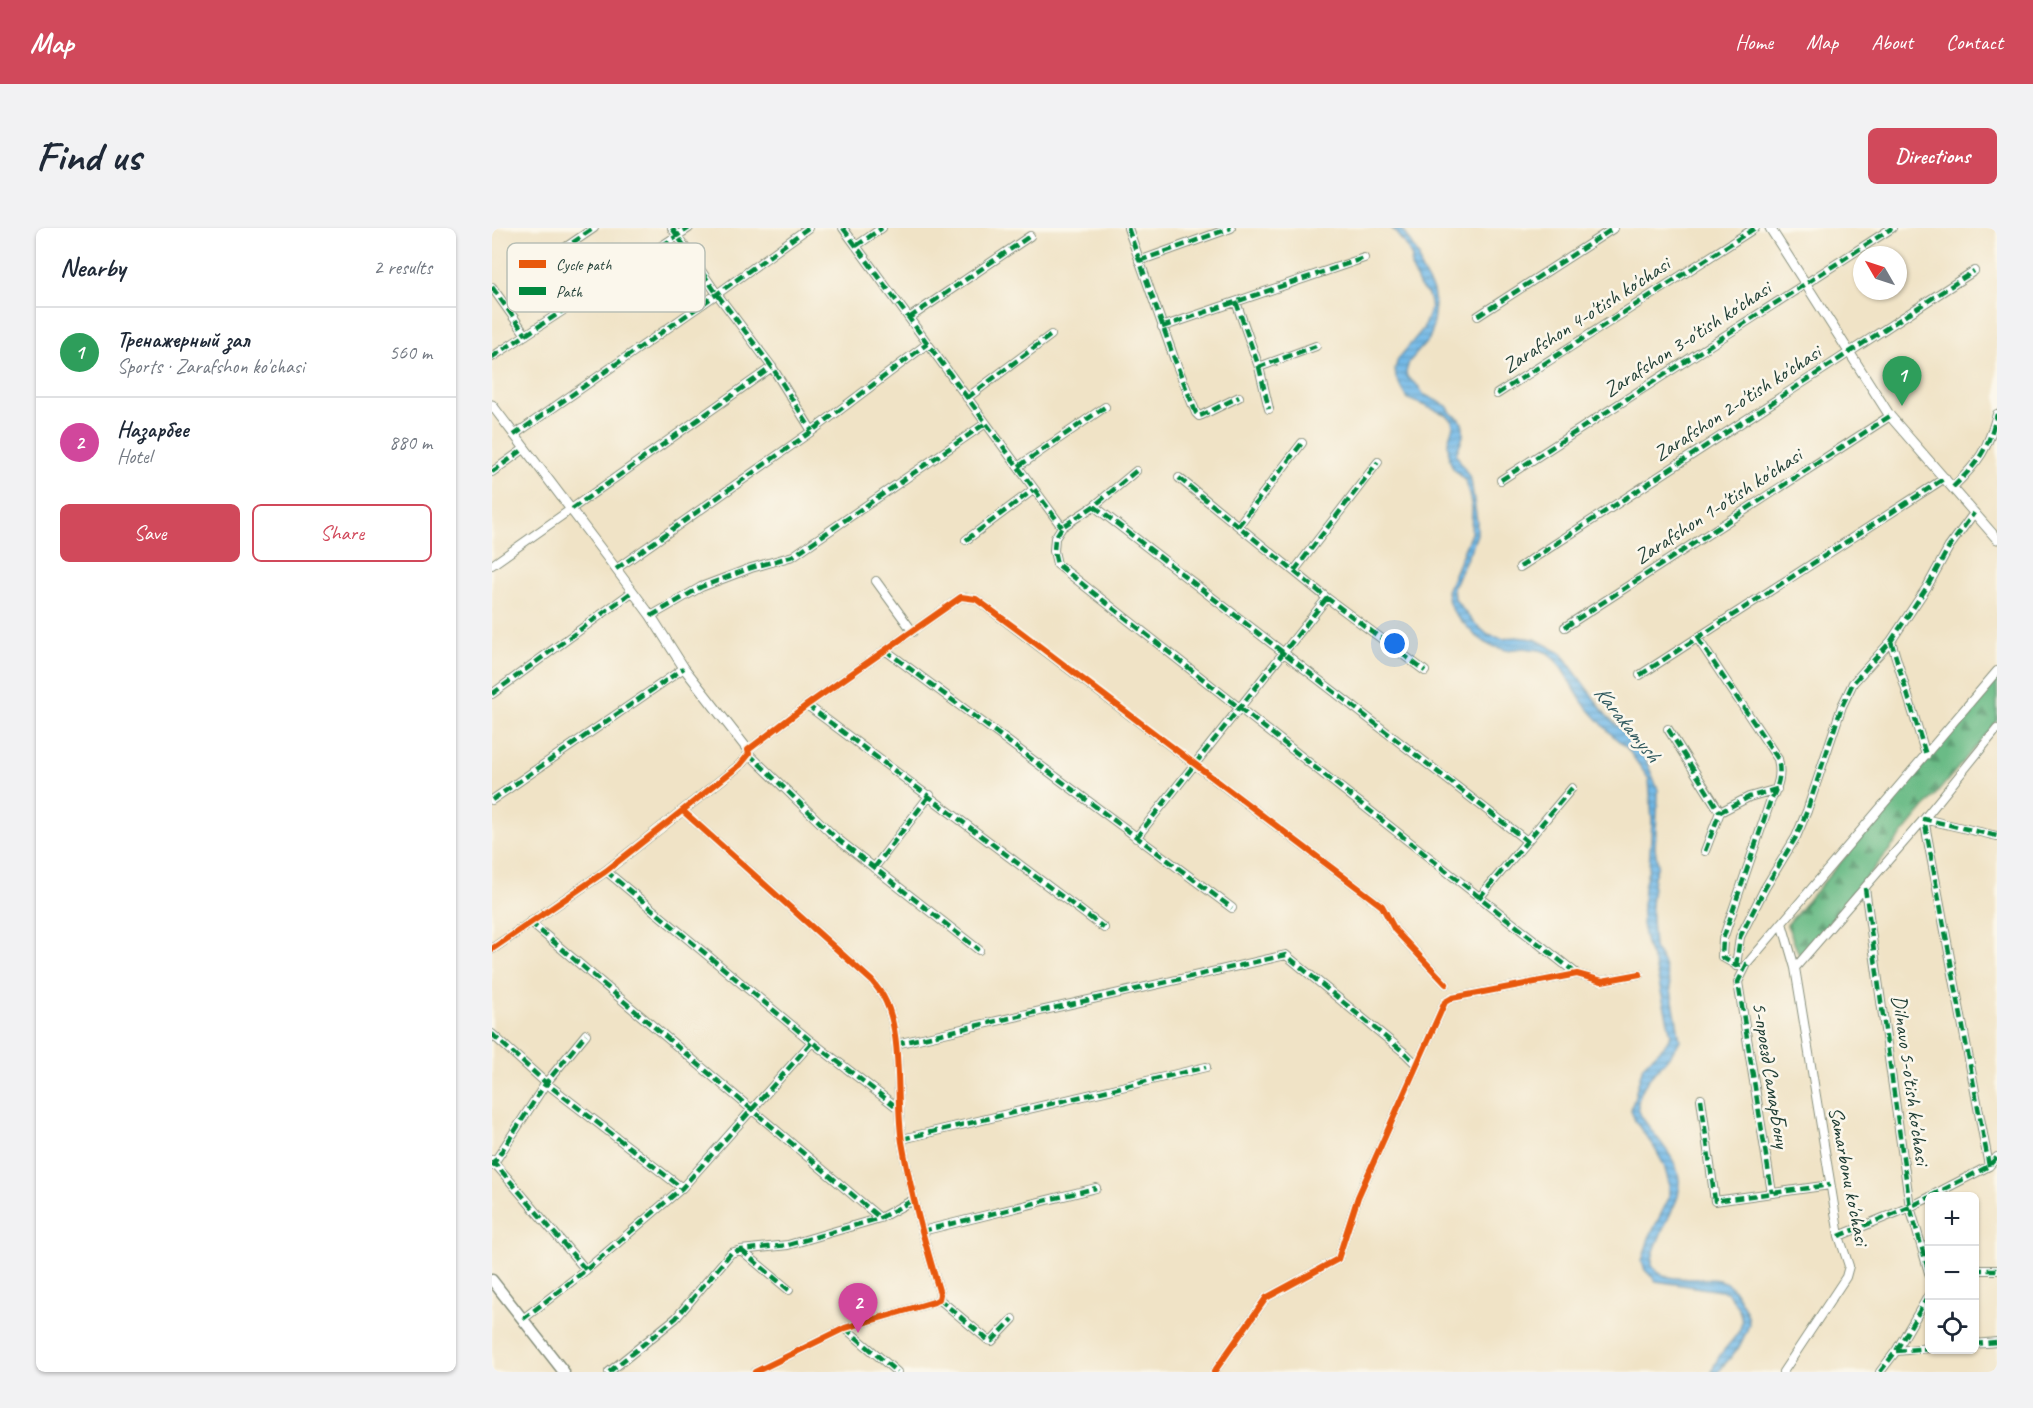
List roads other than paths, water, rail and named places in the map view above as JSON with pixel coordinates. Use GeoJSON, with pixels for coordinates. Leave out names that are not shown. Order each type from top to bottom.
{"type":"FeatureCollection","features":[{"type":"Feature","properties":{"kind":"main road"},"geometry":{"type":"LineString","coordinates":[[492,1280],[564,1372]]}},
{"type":"Feature","properties":{"kind":"street"},"geometry":{"type":"LineString","coordinates":[[572,243],[594,228]]}},
{"type":"Feature","properties":{"kind":"street"},"geometry":{"type":"LineString","coordinates":[[672,228],[682,243]]}},
{"type":"Feature","properties":{"kind":"street"},"geometry":{"type":"LineString","coordinates":[[669,243],[689,228]]}},
{"type":"Feature","properties":{"kind":"street"},"geometry":{"type":"LineString","coordinates":[[705,302],[808,228]]}},
{"type":"Feature","properties":{"kind":"street"},"geometry":{"type":"LineString","coordinates":[[843,228],[1062,527]]}},
{"type":"Feature","properties":{"kind":"street"},"geometry":{"type":"LineString","coordinates":[[856,246],[882,228]]}},
{"type":"Feature","properties":{"kind":"street"},"geometry":{"type":"LineString","coordinates":[[1128,228],[1162,327],[1196,413],[1199,416],[1202,415],[1239,397]]}},
{"type":"Feature","properties":{"kind":"street"},"geometry":{"type":"LineString","coordinates":[[1139,261],[1231,228]]}},
{"type":"Feature","properties":{"kind":"street"},"geometry":{"type":"LineString","coordinates":[[1478,316],[1614,228]]}},
{"type":"Feature","properties":{"kind":"street","name":"Zarafshon 4-o'tish ko'chasi"},"geometry":{"type":"LineString","coordinates":[[1497,394],[1755,228]]}},
{"type":"Feature","properties":{"kind":"street"},"geometry":{"type":"LineString","coordinates":[[1770,228],[1890,416],[1997,539]]}},
{"type":"Feature","properties":{"kind":"street","name":"Zarafshon 3-o'tish ko'chasi"},"geometry":{"type":"LineString","coordinates":[[1501,480],[1892,228]]}},
{"type":"Feature","properties":{"kind":"street"},"geometry":{"type":"LineString","coordinates":[[909,318],[1029,236]]}},
{"type":"Feature","properties":{"kind":"street"},"geometry":{"type":"LineString","coordinates":[[1162,327],[1364,258]]}},
{"type":"Feature","properties":{"kind":"street","name":"Zarafshon 2-o'tish ko'chasi"},"geometry":{"type":"LineString","coordinates":[[1520,567],[1974,271]]}},
{"type":"Feature","properties":{"kind":"street"},"geometry":{"type":"LineString","coordinates":[[705,276],[772,367],[812,430]]}},
{"type":"Feature","properties":{"kind":"street"},"geometry":{"type":"LineString","coordinates":[[492,287],[507,308]]}},
{"type":"Feature","properties":{"kind":"street"},"geometry":{"type":"LineString","coordinates":[[1236,302],[1259,367],[1269,409]]}},
{"type":"Feature","properties":{"kind":"street"},"geometry":{"type":"LineString","coordinates":[[510,312],[526,335]]}},
{"type":"Feature","properties":{"kind":"street"},"geometry":{"type":"LineString","coordinates":[[492,357],[562,312]]}},
{"type":"Feature","properties":{"kind":"street"},"geometry":{"type":"LineString","coordinates":[[514,435],[691,312]]}},
{"type":"Feature","properties":{"kind":"street"},"geometry":{"type":"LineString","coordinates":[[967,399],[1051,335]]}},
{"type":"Feature","properties":{"kind":"street"},"geometry":{"type":"LineString","coordinates":[[616,569],[812,430],[927,344]]}},
{"type":"Feature","properties":{"kind":"street"},"geometry":{"type":"LineString","coordinates":[[1259,367],[1316,346]]}},
{"type":"Feature","properties":{"kind":"street"},"geometry":{"type":"LineString","coordinates":[[492,565],[772,367]]}},
{"type":"Feature","properties":{"kind":"street"},"geometry":{"type":"LineString","coordinates":[[492,405],[651,616],[684,668],[748,752],[835,837],[979,950]]}},
{"type":"Feature","properties":{"kind":"street"},"geometry":{"type":"LineString","coordinates":[[1019,466],[1105,406]]}},
{"type":"Feature","properties":{"kind":"street"},"geometry":{"type":"LineString","coordinates":[[1953,488],[1978,462],[1991,438],[1997,414]]}},
{"type":"Feature","properties":{"kind":"street","name":"Zarafshon 1-o'tish ko'chasi"},"geometry":{"type":"LineString","coordinates":[[1565,627],[1890,416]]}},
{"type":"Feature","properties":{"kind":"street"},"geometry":{"type":"LineString","coordinates":[[651,616],[701,587],[751,568],[793,556],[986,423]]}},
{"type":"Feature","properties":{"kind":"street"},"geometry":{"type":"LineString","coordinates":[[1238,526],[1302,443]]}},
{"type":"Feature","properties":{"kind":"street"},"geometry":{"type":"LineString","coordinates":[[492,472],[524,449]]}},
{"type":"Feature","properties":{"kind":"street"},"geometry":{"type":"LineString","coordinates":[[1294,571],[1378,462]]}},
{"type":"Feature","properties":{"kind":"street"},"geometry":{"type":"LineString","coordinates":[[1136,471],[1094,506],[1062,527],[1055,538],[1054,551],[1057,564],[1577,974],[1602,981],[1640,974]]}},
{"type":"Feature","properties":{"kind":"street"},"geometry":{"type":"LineString","coordinates":[[1179,478],[1327,598],[1425,671]]}},
{"type":"Feature","properties":{"kind":"street"},"geometry":{"type":"LineString","coordinates":[[1640,675],[1945,478]]}},
{"type":"Feature","properties":{"kind":"street"},"geometry":{"type":"LineString","coordinates":[[966,540],[1033,490]]}},
{"type":"Feature","properties":{"kind":"street"},"geometry":{"type":"LineString","coordinates":[[1094,506],[1527,841]]}},
{"type":"Feature","properties":{"kind":"street"},"geometry":{"type":"LineString","coordinates":[[1736,966],[1740,937],[1765,888],[1796,837],[1842,706],[1853,683],[1891,641],[1927,587],[1949,548],[1974,513]]}},
{"type":"Feature","properties":{"kind":"street"},"geometry":{"type":"LineString","coordinates":[[876,581],[913,632]]}},
{"type":"Feature","properties":{"kind":"street"},"geometry":{"type":"LineString","coordinates":[[492,694],[633,592]]}},
{"type":"Feature","properties":{"kind":"street"},"geometry":{"type":"LineString","coordinates":[[492,949],[606,871],[740,765],[748,752],[807,705],[961,597],[976,599],[1382,906],[1395,930],[1446,984]]}},
{"type":"Feature","properties":{"kind":"street"},"geometry":{"type":"LineString","coordinates":[[1136,838],[1327,598]]}},
{"type":"Feature","properties":{"kind":"street"},"geometry":{"type":"LineString","coordinates":[[1698,639],[1778,759],[1780,770],[1777,789],[1770,802],[1723,939],[1722,957],[1736,966],[1747,964],[1997,671]]}},
{"type":"Feature","properties":{"kind":"street"},"geometry":{"type":"LineString","coordinates":[[1891,641],[1926,755]]}},
{"type":"Feature","properties":{"kind":"street"},"geometry":{"type":"LineString","coordinates":[[885,650],[1232,908]]}},
{"type":"Feature","properties":{"kind":"street"},"geometry":{"type":"LineString","coordinates":[[492,800],[684,668]]}},
{"type":"Feature","properties":{"kind":"street"},"geometry":{"type":"LineString","coordinates":[[807,705],[930,795],[1104,928]]}},
{"type":"Feature","properties":{"kind":"street"},"geometry":{"type":"LineString","coordinates":[[1668,729],[1720,812]]}},
{"type":"Feature","properties":{"kind":"street"},"geometry":{"type":"LineString","coordinates":[[1795,968],[1924,819],[1997,729]]}},
{"type":"Feature","properties":{"kind":"street"},"geometry":{"type":"LineString","coordinates":[[1479,898],[1572,788]]}},
{"type":"Feature","properties":{"kind":"street"},"geometry":{"type":"LineString","coordinates":[[1705,851],[1720,812],[1749,797],[1777,789]]}},
{"type":"Feature","properties":{"kind":"street"},"geometry":{"type":"LineString","coordinates":[[874,868],[930,795]]}},
{"type":"Feature","properties":{"kind":"street"},"geometry":{"type":"LineString","coordinates":[[683,811],[872,981],[884,997],[896,1044],[898,1108],[913,1200],[940,1294],[939,1299]]}},
{"type":"Feature","properties":{"kind":"street"},"geometry":{"type":"LineString","coordinates":[[1924,819],[1997,836]]}},
{"type":"Feature","properties":{"kind":"street"},"geometry":{"type":"LineString","coordinates":[[1924,819],[1989,1166]]}},
{"type":"Feature","properties":{"kind":"street"},"geometry":{"type":"LineString","coordinates":[[606,871],[812,1042],[898,1108]]}},
{"type":"Feature","properties":{"kind":"street","name":"Dilnavo 5-o'tish ko'chasi"},"geometry":{"type":"LineString","coordinates":[[1865,888],[1910,1207],[1925,1261]]}},
{"type":"Feature","properties":{"kind":"street"},"geometry":{"type":"LineString","coordinates":[[530,922],[880,1218]]}},
{"type":"Feature","properties":{"kind":"street","name":"Samarbonu ko'chasi"},"geometry":{"type":"LineString","coordinates":[[1782,923],[1795,968],[1839,1236],[1849,1266],[1846,1277],[1783,1372]]}},
{"type":"Feature","properties":{"kind":"street"},"geometry":{"type":"LineString","coordinates":[[896,1044],[1286,955],[1417,1065]]}},
{"type":"Feature","properties":{"kind":"street","name":"5-проезд СамарБону"},"geometry":{"type":"LineString","coordinates":[[1747,964],[1738,982],[1772,1193]]}},
{"type":"Feature","properties":{"kind":"street"},"geometry":{"type":"LineString","coordinates":[[1214,1372],[1266,1298],[1338,1259],[1358,1197],[1445,1002],[1452,998],[1577,974]]}},
{"type":"Feature","properties":{"kind":"street"},"geometry":{"type":"LineString","coordinates":[[492,1034],[546,1083],[682,1188]]}},
{"type":"Feature","properties":{"kind":"street"},"geometry":{"type":"LineString","coordinates":[[586,1034],[546,1083],[493,1163],[586,1270]]}},
{"type":"Feature","properties":{"kind":"street"},"geometry":{"type":"LineString","coordinates":[[523,1319],[586,1270],[682,1188],[812,1042]]}},
{"type":"Feature","properties":{"kind":"street"},"geometry":{"type":"LineString","coordinates":[[902,1138],[1206,1067]]}},
{"type":"Feature","properties":{"kind":"street"},"geometry":{"type":"LineString","coordinates":[[1701,1099],[1715,1201],[1830,1185]]}},
{"type":"Feature","properties":{"kind":"street"},"geometry":{"type":"LineString","coordinates":[[1940,1192],[1989,1166],[1997,1157]]}},
{"type":"Feature","properties":{"kind":"street"},"geometry":{"type":"LineString","coordinates":[[922,1231],[1096,1188]]}},
{"type":"Feature","properties":{"kind":"street"},"geometry":{"type":"LineString","coordinates":[[609,1372],[676,1318],[731,1253],[788,1245],[880,1218],[913,1200]]}},
{"type":"Feature","properties":{"kind":"street"},"geometry":{"type":"LineString","coordinates":[[1839,1236],[1925,1200]]}},
{"type":"Feature","properties":{"kind":"street"},"geometry":{"type":"LineString","coordinates":[[741,1250],[789,1290]]}},
{"type":"Feature","properties":{"kind":"street"},"geometry":{"type":"LineString","coordinates":[[1979,1270],[1997,1270]]}},
{"type":"Feature","properties":{"kind":"street"},"geometry":{"type":"LineString","coordinates":[[939,1299],[988,1341],[992,1341],[1013,1319]]}},
{"type":"Feature","properties":{"kind":"street"},"geometry":{"type":"LineString","coordinates":[[755,1372],[845,1328],[939,1299]]}},
{"type":"Feature","properties":{"kind":"street"},"geometry":{"type":"LineString","coordinates":[[1880,1372],[1896,1351],[1925,1300]]}},
{"type":"Feature","properties":{"kind":"street"},"geometry":{"type":"LineString","coordinates":[[845,1328],[897,1372]]}},
{"type":"Feature","properties":{"kind":"street"},"geometry":{"type":"LineString","coordinates":[[1979,1344],[1997,1342]]}},
{"type":"Feature","properties":{"kind":"street"},"geometry":{"type":"LineString","coordinates":[[1896,1351],[1925,1348]]}},
{"type":"Feature","properties":{"kind":"water"},"geometry":{"type":"Polygon","coordinates":[[[1392,228],[1401,228],[1419,256],[1421,269],[1433,291],[1435,305],[1429,339],[1409,362],[1407,377],[1418,386],[1423,394],[1447,406],[1452,414],[1460,419],[1463,426],[1463,436],[1456,454],[1471,480],[1477,534],[1453,587],[1454,598],[1472,621],[1488,635],[1504,639],[1515,637],[1535,639],[1561,653],[1606,715],[1638,746],[1658,790],[1655,848],[1658,865],[1654,877],[1651,905],[1654,948],[1663,962],[1670,984],[1680,1040],[1670,1056],[1644,1085],[1638,1107],[1643,1119],[1672,1159],[1679,1176],[1679,1186],[1678,1196],[1653,1254],[1652,1262],[1653,1267],[1659,1273],[1667,1277],[1719,1280],[1727,1283],[1738,1296],[1747,1313],[1749,1324],[1739,1347],[1719,1372],[1712,1372],[1717,1360],[1741,1327],[1737,1306],[1727,1292],[1656,1281],[1645,1270],[1642,1262],[1649,1238],[1669,1198],[1669,1183],[1664,1165],[1635,1121],[1631,1110],[1643,1066],[1664,1046],[1671,1035],[1655,965],[1646,944],[1642,924],[1652,821],[1649,779],[1627,748],[1583,703],[1559,664],[1548,653],[1524,648],[1506,650],[1489,645],[1475,635],[1455,614],[1449,603],[1447,591],[1471,533],[1472,508],[1466,481],[1453,468],[1449,458],[1448,441],[1453,426],[1452,420],[1447,415],[1408,399],[1396,378],[1395,369],[1398,359],[1423,329],[1431,307],[1428,295],[1420,287],[1411,267],[1412,258],[1407,247],[1392,228]]]}},
{"type":"Feature","properties":{"kind":"place","name":"Тренажерный зал"},"geometry":{"type":"Point","coordinates":[1902,406]}},
{"type":"Feature","properties":{"kind":"place","name":"Назарбее"},"geometry":{"type":"Point","coordinates":[858,1333]}},
{"type":"Feature","properties":{"kind":"water label","name":"Karakamysh"},"geometry":{"type":"Point","coordinates":[1628,723]}}]}
